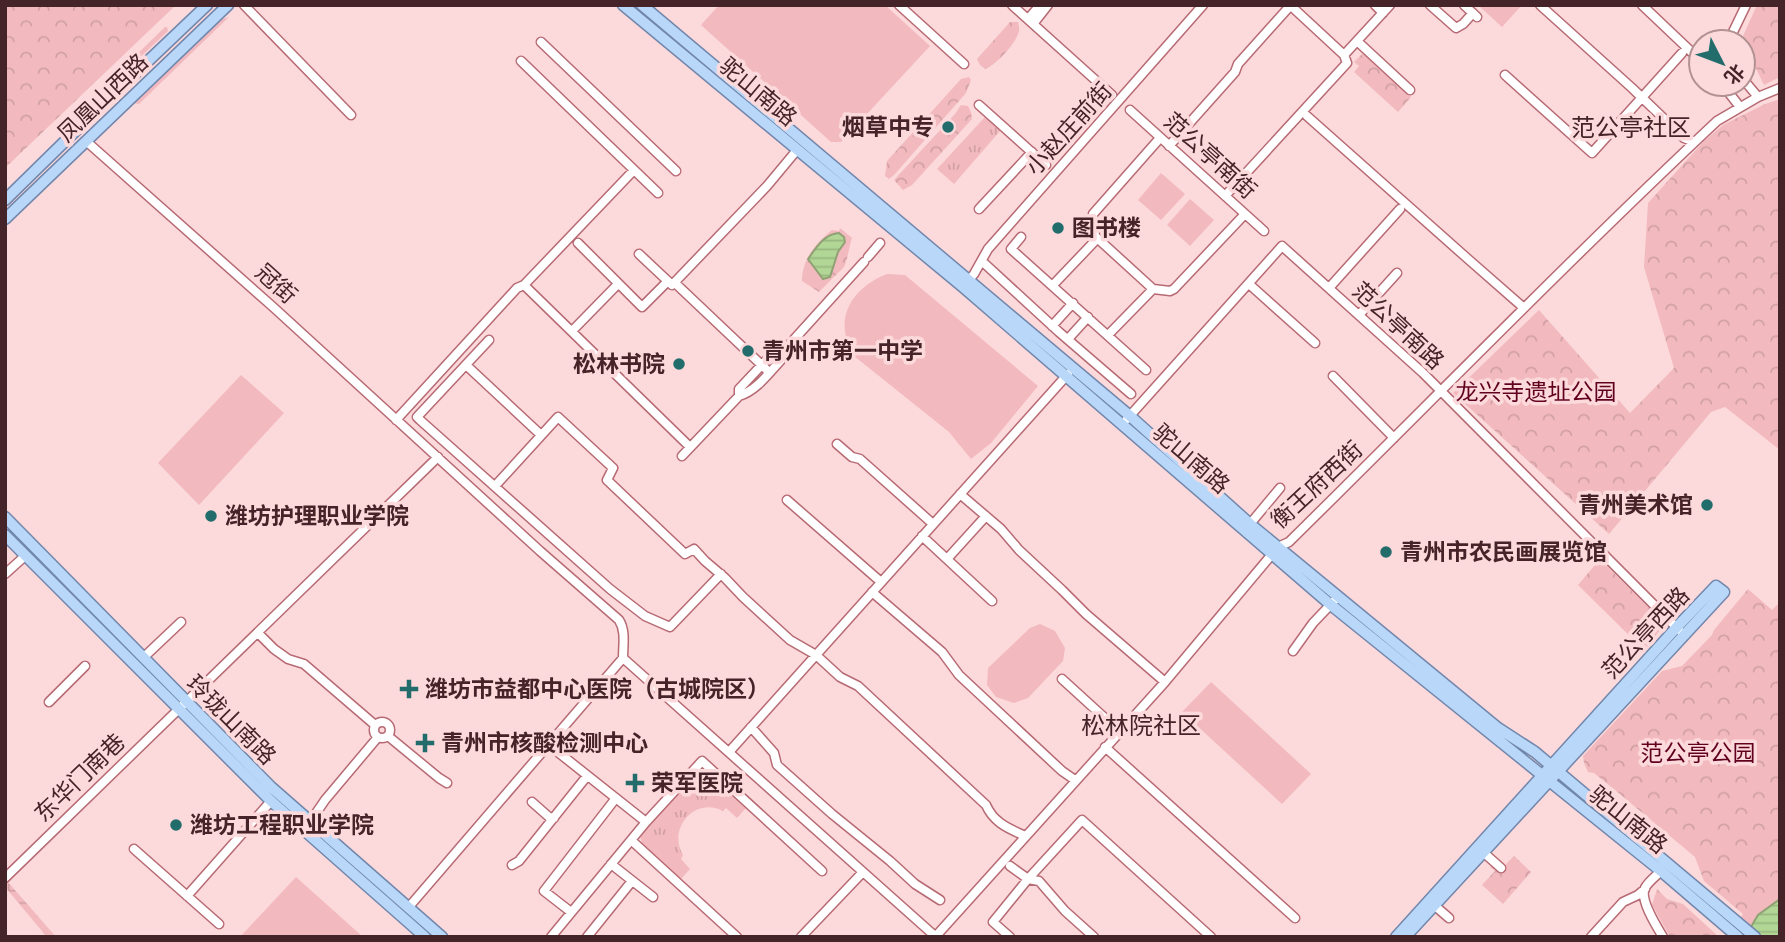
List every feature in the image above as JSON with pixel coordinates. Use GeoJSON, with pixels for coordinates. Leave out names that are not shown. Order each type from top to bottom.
{"type":"FeatureCollection","features":[{"type":"Feature","properties":{"kind":"main road","name":"凤凰山西路"},"geometry":{"type":"LineString","coordinates":[[5,200],[207,5]]}},
{"type":"Feature","properties":{"kind":"main road","name":"凤凰山西路"},"geometry":{"type":"LineString","coordinates":[[5,219],[228,5]]}},
{"type":"Feature","properties":{"kind":"main road","name":"驼山南路"},"geometry":{"type":"LineString","coordinates":[[624,5],[963,287],[1070,372]]}},
{"type":"Feature","properties":{"kind":"main road","name":"驼山南路"},"geometry":{"type":"LineString","coordinates":[[642,5],[1250,524],[1275,551],[1338,596],[1498,728],[1554,768],[1693,892],[1738,937]]}},
{"type":"Feature","properties":{"kind":"main road","name":"驼山南路"},"geometry":{"type":"LineString","coordinates":[[1126,420],[1275,551],[1331,605],[1661,871],[1755,937]]}},
{"type":"Feature","properties":{"kind":"main road","name":"玲珑山南路"},"geometry":{"type":"LineString","coordinates":[[5,517],[144,657],[183,706],[271,801],[425,937]]}},
{"type":"Feature","properties":{"kind":"main road","name":"玲珑山南路"},"geometry":{"type":"LineString","coordinates":[[5,535],[271,787],[442,937]]}},
{"type":"Feature","properties":{"kind":"main road","name":"范公亭西路"},"geometry":{"type":"LineString","coordinates":[[1404,936],[1483,852],[1554,768],[1680,631],[1716,586],[1724,592],[1680,631]]}},
{"type":"Feature","properties":{"kind":"main road","name":"范公亭西路"},"geometry":{"type":"LineString","coordinates":[[1404,936],[1545,779]]}},
{"type":"Feature","properties":{"kind":"street"},"geometry":{"type":"LineString","coordinates":[[244,5],[351,115]]}},
{"type":"Feature","properties":{"kind":"street"},"geometry":{"type":"LineString","coordinates":[[899,5],[964,64]]}},
{"type":"Feature","properties":{"kind":"street"},"geometry":{"type":"LineString","coordinates":[[1013,5],[1112,95]]}},
{"type":"Feature","properties":{"kind":"street"},"geometry":{"type":"LineString","coordinates":[[1031,22],[1040,5]]}},
{"type":"Feature","properties":{"kind":"street"},"geometry":{"type":"LineString","coordinates":[[1031,22],[1048,5]]}},
{"type":"Feature","properties":{"kind":"street","name":"小赵庄前街"},"geometry":{"type":"LineString","coordinates":[[968,281],[988,250],[1203,5]]}},
{"type":"Feature","properties":{"kind":"street"},"geometry":{"type":"LineString","coordinates":[[1376,5],[1383,13]]}},
{"type":"Feature","properties":{"kind":"street"},"geometry":{"type":"LineString","coordinates":[[1344,55],[1390,5]]}},
{"type":"Feature","properties":{"kind":"street"},"geometry":{"type":"LineString","coordinates":[[1430,5],[1456,28],[1475,15],[1464,5]]}},
{"type":"Feature","properties":{"kind":"street"},"geometry":{"type":"LineString","coordinates":[[1540,5],[1684,138],[1694,142]]}},
{"type":"Feature","properties":{"kind":"street"},"geometry":{"type":"LineString","coordinates":[[1642,5],[1687,48]]}},
{"type":"Feature","properties":{"kind":"street"},"geometry":{"type":"LineString","coordinates":[[1169,146],[1290,6],[1344,55],[1347,63],[1225,196]]}},
{"type":"Feature","properties":{"kind":"street"},"geometry":{"type":"LineString","coordinates":[[1735,28],[1746,6]]}},
{"type":"Feature","properties":{"kind":"street"},"geometry":{"type":"LineString","coordinates":[[1357,41],[1410,90]]}},
{"type":"Feature","properties":{"kind":"street"},"geometry":{"type":"LineString","coordinates":[[541,42],[676,171]]}},
{"type":"Feature","properties":{"kind":"street"},"geometry":{"type":"LineString","coordinates":[[1505,75],[1592,153],[1682,53]]}},
{"type":"Feature","properties":{"kind":"street"},"geometry":{"type":"LineString","coordinates":[[521,61],[658,193]]}},
{"type":"Feature","properties":{"kind":"street","name":"衡王府西街"},"geometry":{"type":"LineString","coordinates":[[936,937],[1165,682],[1275,551],[1289,542],[1694,142],[1717,121],[1758,97],[1780,88]]}},
{"type":"Feature","properties":{"kind":"street"},"geometry":{"type":"LineString","coordinates":[[1114,108],[1121,114],[1130,110],[1132,101],[1125,95]]}},
{"type":"Feature","properties":{"kind":"street"},"geometry":{"type":"LineString","coordinates":[[1733,98],[1740,107]]}},
{"type":"Feature","properties":{"kind":"street"},"geometry":{"type":"LineString","coordinates":[[979,105],[1046,165]]}},
{"type":"Feature","properties":{"kind":"street","name":"范公亭南街"},"geometry":{"type":"LineString","coordinates":[[1130,110],[1264,231]]}},
{"type":"Feature","properties":{"kind":"street"},"geometry":{"type":"LineString","coordinates":[[1307,116],[1524,308]]}},
{"type":"Feature","properties":{"kind":"street"},"geometry":{"type":"LineString","coordinates":[[1160,138],[1093,214],[1092,220],[1096,237],[1153,289],[1174,289],[1245,214]]}},
{"type":"Feature","properties":{"kind":"street","name":"冠街"},"geometry":{"type":"LineString","coordinates":[[86,141],[619,620],[622,626],[623,658]]}},
{"type":"Feature","properties":{"kind":"street"},"geometry":{"type":"LineString","coordinates":[[578,243],[642,307],[672,282],[767,186],[797,150]]}},
{"type":"Feature","properties":{"kind":"street"},"geometry":{"type":"LineString","coordinates":[[979,209],[1032,152]]}},
{"type":"Feature","properties":{"kind":"street"},"geometry":{"type":"LineString","coordinates":[[396,420],[517,288],[524,285],[634,170]]}},
{"type":"Feature","properties":{"kind":"street"},"geometry":{"type":"LineString","coordinates":[[1329,288],[1400,209]]}},
{"type":"Feature","properties":{"kind":"street"},"geometry":{"type":"LineString","coordinates":[[1021,237],[1011,249],[1146,370]]}},
{"type":"Feature","properties":{"kind":"street"},"geometry":{"type":"LineString","coordinates":[[1053,285],[1096,237]]}},
{"type":"Feature","properties":{"kind":"street"},"geometry":{"type":"LineString","coordinates":[[682,456],[739,396],[747,394],[769,372],[780,360],[779,356],[880,243]]}},
{"type":"Feature","properties":{"kind":"street","name":"范公亭南路"},"geometry":{"type":"LineString","coordinates":[[1126,420],[1282,246],[1423,373],[1680,631]]}},
{"type":"Feature","properties":{"kind":"street"},"geometry":{"type":"LineString","coordinates":[[639,254],[769,372]]}},
{"type":"Feature","properties":{"kind":"street"},"geometry":{"type":"LineString","coordinates":[[985,264],[1131,394]]}},
{"type":"Feature","properties":{"kind":"street"},"geometry":{"type":"LineString","coordinates":[[1359,315],[1397,272]]}},
{"type":"Feature","properties":{"kind":"street"},"geometry":{"type":"LineString","coordinates":[[572,331],[618,284]]}},
{"type":"Feature","properties":{"kind":"street"},"geometry":{"type":"LineString","coordinates":[[1249,284],[1315,343]]}},
{"type":"Feature","properties":{"kind":"street"},"geometry":{"type":"LineString","coordinates":[[524,285],[690,447]]}},
{"type":"Feature","properties":{"kind":"street"},"geometry":{"type":"LineString","coordinates":[[1108,335],[1153,289]]}},
{"type":"Feature","properties":{"kind":"street"},"geometry":{"type":"LineString","coordinates":[[1052,326],[1073,303]]}},
{"type":"Feature","properties":{"kind":"street"},"geometry":{"type":"LineString","coordinates":[[1068,339],[1088,317]]}},
{"type":"Feature","properties":{"kind":"street"},"geometry":{"type":"LineString","coordinates":[[1053,340],[1059,332]]}},
{"type":"Feature","properties":{"kind":"street"},"geometry":{"type":"LineString","coordinates":[[489,340],[417,417],[645,617],[670,627],[721,574]]}},
{"type":"Feature","properties":{"kind":"street"},"geometry":{"type":"LineString","coordinates":[[739,396],[739,389],[774,352],[779,356]]}},
{"type":"Feature","properties":{"kind":"street"},"geometry":{"type":"LineString","coordinates":[[466,365],[541,435]]}},
{"type":"Feature","properties":{"kind":"street"},"geometry":{"type":"LineString","coordinates":[[729,752],[1070,372]]}},
{"type":"Feature","properties":{"kind":"street"},"geometry":{"type":"LineString","coordinates":[[1333,376],[1394,438]]}},
{"type":"Feature","properties":{"kind":"street"},"geometry":{"type":"LineString","coordinates":[[495,486],[558,417],[613,468],[607,480],[685,554],[694,549],[790,640],[816,655],[841,677],[858,686],[908,731],[986,805],[999,824],[1025,836]]}},
{"type":"Feature","properties":{"kind":"street"},"geometry":{"type":"LineString","coordinates":[[837,444],[852,457],[860,459],[933,524]]}},
{"type":"Feature","properties":{"kind":"street","name":"东华门南巷"},"geometry":{"type":"LineString","coordinates":[[6,876],[438,457]]}},
{"type":"Feature","properties":{"kind":"street"},"geometry":{"type":"LineString","coordinates":[[1250,524],[1280,488]]}},
{"type":"Feature","properties":{"kind":"street"},"geometry":{"type":"LineString","coordinates":[[960,494],[1001,529],[1019,550],[1086,614],[1165,682]]}},
{"type":"Feature","properties":{"kind":"street"},"geometry":{"type":"LineString","coordinates":[[787,500],[881,582]]}},
{"type":"Feature","properties":{"kind":"street"},"geometry":{"type":"LineString","coordinates":[[947,559],[986,516]]}},
{"type":"Feature","properties":{"kind":"street"},"geometry":{"type":"LineString","coordinates":[[922,536],[992,601]]}},
{"type":"Feature","properties":{"kind":"street"},"geometry":{"type":"LineString","coordinates":[[5,574],[25,556]]}},
{"type":"Feature","properties":{"kind":"street"},"geometry":{"type":"LineString","coordinates":[[873,592],[943,652],[958,675],[1062,771],[1076,780]]}},
{"type":"Feature","properties":{"kind":"street"},"geometry":{"type":"LineString","coordinates":[[1293,650],[1338,596]]}},
{"type":"Feature","properties":{"kind":"street"},"geometry":{"type":"LineString","coordinates":[[144,657],[181,622]]}},
{"type":"Feature","properties":{"kind":"street"},"geometry":{"type":"LineString","coordinates":[[258,633],[288,659],[304,664],[375,725]]}},
{"type":"Feature","properties":{"kind":"street"},"geometry":{"type":"LineString","coordinates":[[408,908],[623,658],[936,937]]}},
{"type":"Feature","properties":{"kind":"street"},"geometry":{"type":"LineString","coordinates":[[50,702],[85,666]]}},
{"type":"Feature","properties":{"kind":"street"},"geometry":{"type":"LineString","coordinates":[[1062,679],[1119,731]]}},
{"type":"Feature","properties":{"kind":"street"},"geometry":{"type":"LineString","coordinates":[[381,721],[387,723],[391,728],[388,736],[378,737],[374,731],[375,725],[381,721]]}},
{"type":"Feature","properties":{"kind":"street"},"geometry":{"type":"LineString","coordinates":[[751,727],[774,753],[777,765],[915,884],[940,900]]}},
{"type":"Feature","properties":{"kind":"street"},"geometry":{"type":"LineString","coordinates":[[388,736],[447,783]]}},
{"type":"Feature","properties":{"kind":"street"},"geometry":{"type":"LineString","coordinates":[[310,822],[378,737]]}},
{"type":"Feature","properties":{"kind":"street"},"geometry":{"type":"LineString","coordinates":[[549,745],[646,822]]}},
{"type":"Feature","properties":{"kind":"street"},"geometry":{"type":"LineString","coordinates":[[1105,747],[1295,918]]}},
{"type":"Feature","properties":{"kind":"street"},"geometry":{"type":"LineString","coordinates":[[551,937],[646,822],[702,761],[822,871]]}},
{"type":"Feature","properties":{"kind":"street"},"geometry":{"type":"LineString","coordinates":[[512,865],[519,861],[587,776]]}},
{"type":"Feature","properties":{"kind":"street"},"geometry":{"type":"LineString","coordinates":[[571,912],[544,891],[616,798]]}},
{"type":"Feature","properties":{"kind":"street"},"geometry":{"type":"LineString","coordinates":[[187,896],[271,801]]}},
{"type":"Feature","properties":{"kind":"street"},"geometry":{"type":"LineString","coordinates":[[532,802],[549,817],[554,818]]}},
{"type":"Feature","properties":{"kind":"street"},"geometry":{"type":"LineString","coordinates":[[1010,937],[993,922],[1082,820],[1211,937]]}},
{"type":"Feature","properties":{"kind":"street"},"geometry":{"type":"LineString","coordinates":[[631,840],[737,937]]}},
{"type":"Feature","properties":{"kind":"street"},"geometry":{"type":"LineString","coordinates":[[134,849],[219,924]]}},
{"type":"Feature","properties":{"kind":"street"},"geometry":{"type":"LineString","coordinates":[[1483,852],[1501,869]]}},
{"type":"Feature","properties":{"kind":"street"},"geometry":{"type":"LineString","coordinates":[[611,864],[653,897]]}},
{"type":"Feature","properties":{"kind":"street"},"geometry":{"type":"LineString","coordinates":[[1010,866],[1028,879],[1039,881],[1065,911],[1094,937]]}},
{"type":"Feature","properties":{"kind":"street"},"geometry":{"type":"LineString","coordinates":[[1591,937],[1623,902],[1638,895],[1661,871]]}},
{"type":"Feature","properties":{"kind":"street"},"geometry":{"type":"LineString","coordinates":[[801,937],[863,872]]}},
{"type":"Feature","properties":{"kind":"street"},"geometry":{"type":"LineString","coordinates":[[587,937],[632,881]]}},
{"type":"Feature","properties":{"kind":"street"},"geometry":{"type":"LineString","coordinates":[[1645,889],[1645,901],[1663,937]]}},
{"type":"Feature","properties":{"kind":"street"},"geometry":{"type":"LineString","coordinates":[[1434,905],[1449,918]]}},
{"type":"Feature","properties":{"kind":"green space"},"geometry":{"type":"Polygon","coordinates":[[[5,5],[176,5],[5,168],[5,5]]]}},
{"type":"Feature","properties":{"kind":"green space"},"geometry":{"type":"Polygon","coordinates":[[[719,5],[885,5],[930,46],[841,142],[831,142],[701,25],[719,5]]]}},
{"type":"Feature","properties":{"kind":"green space"},"geometry":{"type":"Polygon","coordinates":[[[1478,5],[1522,5],[1502,27],[1478,5]]]}},
{"type":"Feature","properties":{"kind":"green space"},"geometry":{"type":"Polygon","coordinates":[[[1757,5],[1780,5],[1780,77],[1764,85],[1757,71],[1757,28],[1747,28],[1757,5]]]}},
{"type":"Feature","properties":{"kind":"green space"},"geometry":{"type":"Polygon","coordinates":[[[229,17],[139,104],[133,103],[216,21],[229,17]]]}},
{"type":"Feature","properties":{"kind":"green space"},"geometry":{"type":"Polygon","coordinates":[[[1010,22],[1018,22],[1019,31],[1016,38],[999,59],[985,69],[977,59],[1010,22]]]}},
{"type":"Feature","properties":{"kind":"green space"},"geometry":{"type":"Polygon","coordinates":[[[165,27],[168,31],[98,97],[96,94],[165,27]]]}},
{"type":"Feature","properties":{"kind":"green space"},"geometry":{"type":"Polygon","coordinates":[[[1363,53],[1411,97],[1398,112],[1354,72],[1359,66],[1354,62],[1363,53]]]}},
{"type":"Feature","properties":{"kind":"green space"},"geometry":{"type":"Polygon","coordinates":[[[969,77],[971,80],[966,93],[894,175],[889,179],[885,176],[887,161],[961,79],[969,77]]]}},
{"type":"Feature","properties":{"kind":"green space","name":"龙兴寺遗址公园"},"geometry":{"type":"Polygon","coordinates":[[[1780,99],[1780,450],[1725,407],[1711,412],[1609,534],[1453,393],[1539,310],[1630,413],[1674,368],[1644,267],[1648,203],[1704,141],[1723,125],[1780,99]]]}},
{"type":"Feature","properties":{"kind":"green space"},"geometry":{"type":"Polygon","coordinates":[[[961,105],[968,106],[972,119],[912,185],[903,190],[894,180],[961,105]]]}},
{"type":"Feature","properties":{"kind":"green space"},"geometry":{"type":"Polygon","coordinates":[[[985,117],[1000,131],[954,184],[937,169],[985,117]]]}},
{"type":"Feature","properties":{"kind":"green space"},"geometry":{"type":"Polygon","coordinates":[[[1161,173],[1185,194],[1161,220],[1138,200],[1161,173]]]}},
{"type":"Feature","properties":{"kind":"green space"},"geometry":{"type":"Polygon","coordinates":[[[1190,199],[1214,220],[1190,246],[1167,225],[1190,199]]]}},
{"type":"Feature","properties":{"kind":"green space"},"geometry":{"type":"Polygon","coordinates":[[[840,228],[852,238],[845,264],[819,292],[802,281],[804,266],[821,240],[832,230],[839,231],[840,228]]]}},
{"type":"Feature","properties":{"kind":"green space"},"geometry":{"type":"Polygon","coordinates":[[[887,274],[905,275],[1038,386],[991,443],[971,459],[949,432],[854,356],[848,343],[845,318],[849,307],[864,288],[887,274]]]}},
{"type":"Feature","properties":{"kind":"green space"},"geometry":{"type":"Polygon","coordinates":[[[241,375],[284,413],[199,505],[158,463],[241,375]]]}},
{"type":"Feature","properties":{"kind":"green space"},"geometry":{"type":"Polygon","coordinates":[[[1600,559],[1665,624],[1644,650],[1578,585],[1600,559]]]}},
{"type":"Feature","properties":{"kind":"green space","name":"范公亭公园"},"geometry":{"type":"Polygon","coordinates":[[[1748,589],[1772,610],[1780,602],[1780,937],[1727,937],[1743,914],[1704,881],[1695,857],[1594,773],[1588,772],[1583,756],[1662,671],[1682,666],[1712,635],[1748,589]]]}},
{"type":"Feature","properties":{"kind":"green space"},"geometry":{"type":"Polygon","coordinates":[[[1040,624],[1055,631],[1065,648],[1063,661],[1028,698],[1014,703],[996,697],[987,685],[988,668],[1030,628],[1040,624]]]}},
{"type":"Feature","properties":{"kind":"green space"},"geometry":{"type":"Polygon","coordinates":[[[1211,682],[1311,774],[1282,804],[1182,712],[1211,682]]]}},
{"type":"Feature","properties":{"kind":"green space"},"geometry":{"type":"Polygon","coordinates":[[[697,772],[707,773],[746,808],[737,818],[726,808],[723,811],[703,808],[686,818],[681,826],[679,845],[683,855],[681,859],[690,869],[681,879],[642,844],[640,835],[697,772]]]}},
{"type":"Feature","properties":{"kind":"green space"},"geometry":{"type":"Polygon","coordinates":[[[1514,856],[1531,872],[1503,904],[1482,885],[1495,871],[1490,867],[1497,860],[1504,866],[1514,856]]]}},
{"type":"Feature","properties":{"kind":"green space"},"geometry":{"type":"Polygon","coordinates":[[[296,877],[363,937],[240,937],[296,877]]]}},
{"type":"Feature","properties":{"kind":"green space"},"geometry":{"type":"Polygon","coordinates":[[[5,878],[56,937],[47,937],[5,887],[5,878]]]}},
{"type":"Feature","properties":{"kind":"green space"},"geometry":{"type":"Polygon","coordinates":[[[1657,889],[1667,899],[1683,904],[1719,937],[1670,937],[1652,905],[1657,889]]]}},
{"type":"Feature","properties":{"kind":"shaded area"},"geometry":{"type":"Polygon","coordinates":[[[839,233],[845,242],[838,252],[830,277],[823,279],[808,259],[825,239],[839,233]]]}},
{"type":"Feature","properties":{"kind":"shaded area"},"geometry":{"type":"Polygon","coordinates":[[[1780,899],[1780,937],[1745,937],[1758,915],[1780,899]]]}},
{"type":"Feature","properties":{"kind":"place","name":"烟草中专"},"geometry":{"type":"Point","coordinates":[948,127]}},
{"type":"Feature","properties":{"kind":"place","name":"图书楼"},"geometry":{"type":"Point","coordinates":[1058,228]}},
{"type":"Feature","properties":{"kind":"place","name":"青州市第一中学"},"geometry":{"type":"Point","coordinates":[748,351]}},
{"type":"Feature","properties":{"kind":"place","name":"松林书院"},"geometry":{"type":"Point","coordinates":[679,364]}},
{"type":"Feature","properties":{"kind":"place","name":"青州美术馆"},"geometry":{"type":"Point","coordinates":[1707,505]}},
{"type":"Feature","properties":{"kind":"place","name":"潍坊护理职业学院"},"geometry":{"type":"Point","coordinates":[211,516]}},
{"type":"Feature","properties":{"kind":"place","name":"青州市农民画展览馆"},"geometry":{"type":"Point","coordinates":[1386,552]}},
{"type":"Feature","properties":{"kind":"place","name":"潍坊市益都中心医院（古城院区）"},"geometry":{"type":"Point","coordinates":[409,689]}},
{"type":"Feature","properties":{"kind":"place","name":"青州市核酸检测中心"},"geometry":{"type":"Point","coordinates":[425,743]}},
{"type":"Feature","properties":{"kind":"place","name":"荣军医院"},"geometry":{"type":"Point","coordinates":[635,783]}},
{"type":"Feature","properties":{"kind":"place","name":"潍坊工程职业学院"},"geometry":{"type":"Point","coordinates":[176,825]}},
{"type":"Feature","properties":{"kind":"district","name":"范公亭社区"},"geometry":{"type":"Point","coordinates":[1631,128]}},
{"type":"Feature","properties":{"kind":"district","name":"松林院社区"},"geometry":{"type":"Point","coordinates":[1141,726]}}]}
